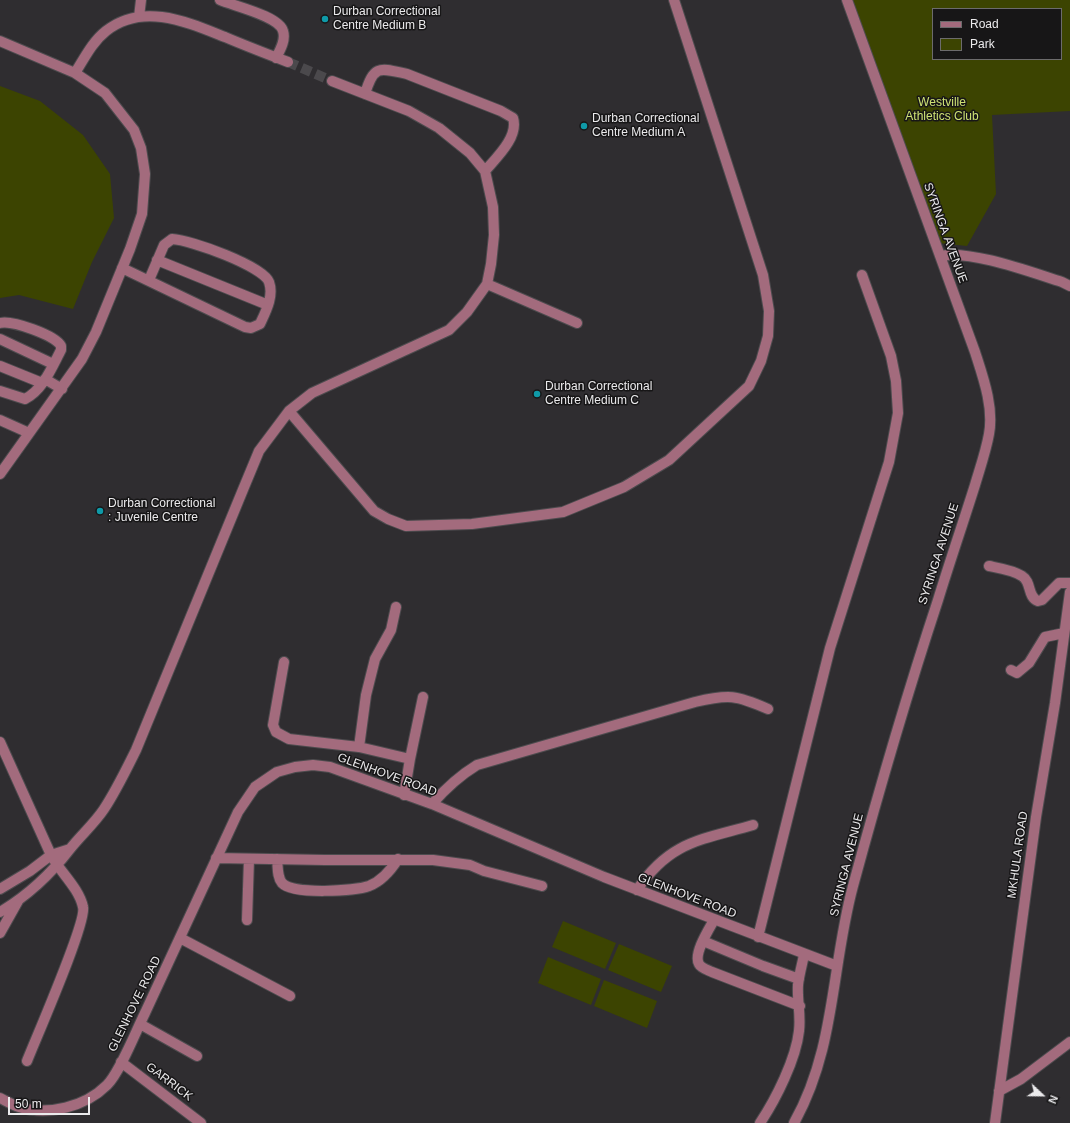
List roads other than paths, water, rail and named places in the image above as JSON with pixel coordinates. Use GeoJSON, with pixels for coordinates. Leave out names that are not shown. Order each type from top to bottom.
{"type":"FeatureCollection","features":[{"type":"Feature","properties":{"kind":"street"},"geometry":{"type":"LineString","coordinates":[[138,17],[142,0]]}},
{"type":"Feature","properties":{"kind":"street"},"geometry":{"type":"LineString","coordinates":[[220,0],[267,17],[282,27],[284,32],[282,45],[276,58]]}},
{"type":"Feature","properties":{"kind":"street"},"geometry":{"type":"LineString","coordinates":[[289,411],[374,510],[388,519],[406,526],[436,526],[537,517],[563,512],[593,502],[624,487],[669,460],[749,386],[761,361],[768,336],[769,311],[763,275],[674,0]]}},
{"type":"Feature","properties":{"kind":"street","name":"SYRINGA AVENUE"},"geometry":{"type":"LineString","coordinates":[[794,1123],[808,1095],[819,1067],[832,1008],[837,966],[852,889],[881,784],[915,670],[968,507],[990,432],[990,412],[985,382],[848,0]]}},
{"type":"Feature","properties":{"kind":"street"},"geometry":{"type":"LineString","coordinates":[[75,73],[96,41],[106,31],[138,17],[161,16],[183,20],[288,62]]}},
{"type":"Feature","properties":{"kind":"street"},"geometry":{"type":"LineString","coordinates":[[0,41],[75,73],[105,93],[134,130],[140,148],[145,174],[142,214],[96,332],[82,359],[62,389],[0,474]]}},
{"type":"Feature","properties":{"kind":"street"},"geometry":{"type":"LineString","coordinates":[[365,94],[370,79],[374,73],[384,69],[407,74],[501,111],[513,118],[515,125],[513,133],[504,148],[485,171]]}},
{"type":"Feature","properties":{"kind":"street"},"geometry":{"type":"LineString","coordinates":[[0,912],[18,901],[47,877],[104,809],[121,780],[136,750],[260,451],[289,411],[312,393],[449,330],[467,312],[486,284],[491,264],[494,235],[493,207],[485,171],[470,153],[439,128],[409,111],[332,81]]}},
{"type":"Feature","properties":{"kind":"street"},"geometry":{"type":"LineString","coordinates":[[122,268],[245,327],[251,328],[260,324],[271,297],[271,287],[266,275],[260,271],[218,252],[180,240],[172,239],[164,245],[149,280]]}},
{"type":"Feature","properties":{"kind":"street"},"geometry":{"type":"LineString","coordinates":[[940,256],[962,255],[999,263],[1062,282],[1070,286]]}},
{"type":"Feature","properties":{"kind":"street"},"geometry":{"type":"LineString","coordinates":[[157,260],[268,305]]}},
{"type":"Feature","properties":{"kind":"street"},"geometry":{"type":"LineString","coordinates":[[758,937],[830,648],[889,462],[898,413],[896,381],[891,356],[862,276]]}},
{"type":"Feature","properties":{"kind":"street"},"geometry":{"type":"LineString","coordinates":[[486,284],[577,323]]}},
{"type":"Feature","properties":{"kind":"street"},"geometry":{"type":"LineString","coordinates":[[0,391],[25,399],[30,396],[44,381],[61,346],[59,342],[48,336],[5,323]]}},
{"type":"Feature","properties":{"kind":"street"},"geometry":{"type":"LineString","coordinates":[[0,339],[53,364]]}},
{"type":"Feature","properties":{"kind":"street"},"geometry":{"type":"LineString","coordinates":[[0,366],[44,381],[62,389]]}},
{"type":"Feature","properties":{"kind":"street"},"geometry":{"type":"LineString","coordinates":[[0,420],[30,433]]}},
{"type":"Feature","properties":{"kind":"street"},"geometry":{"type":"LineString","coordinates":[[989,566],[1022,576],[1027,580],[1032,597],[1038,602],[1042,600],[1059,583],[1070,583]]}},
{"type":"Feature","properties":{"kind":"street","name":"MKHULA ROAD"},"geometry":{"type":"LineString","coordinates":[[995,1123],[1035,825],[1055,703],[1070,592]]}},
{"type":"Feature","properties":{"kind":"street"},"geometry":{"type":"LineString","coordinates":[[359,747],[366,695],[375,659],[391,630],[396,607]]}},
{"type":"Feature","properties":{"kind":"street"},"geometry":{"type":"LineString","coordinates":[[1011,670],[1017,673],[1024,668],[1045,637],[1064,633]]}},
{"type":"Feature","properties":{"kind":"street"},"geometry":{"type":"LineString","coordinates":[[284,662],[273,725],[276,732],[289,739],[359,747],[410,759]]}},
{"type":"Feature","properties":{"kind":"street"},"geometry":{"type":"LineString","coordinates":[[404,795],[423,696]]}},
{"type":"Feature","properties":{"kind":"street"},"geometry":{"type":"LineString","coordinates":[[432,804],[447,787],[463,773],[476,765],[695,702],[720,696],[734,696],[768,709]]}},
{"type":"Feature","properties":{"kind":"street"},"geometry":{"type":"LineString","coordinates":[[0,742],[51,855],[84,907],[78,933],[28,1061]]}},
{"type":"Feature","properties":{"kind":"street","name":"GLENHOVE ROAD"},"geometry":{"type":"LineString","coordinates":[[0,1098],[20,1107],[42,1110],[65,1109],[88,1099],[107,1085],[121,1062],[140,1024],[238,812],[255,787],[277,772],[301,766],[313,765],[330,767],[432,804],[638,890],[804,955],[837,966]]}},
{"type":"Feature","properties":{"kind":"street"},"geometry":{"type":"LineString","coordinates":[[638,890],[656,865],[680,848],[754,825]]}},
{"type":"Feature","properties":{"kind":"street"},"geometry":{"type":"LineString","coordinates":[[0,889],[30,871],[51,855],[70,849]]}},
{"type":"Feature","properties":{"kind":"street"},"geometry":{"type":"LineString","coordinates":[[216,858],[434,860],[457,863],[542,886]]}},
{"type":"Feature","properties":{"kind":"street"},"geometry":{"type":"LineString","coordinates":[[247,920],[249,858]]}},
{"type":"Feature","properties":{"kind":"street"},"geometry":{"type":"LineString","coordinates":[[277,859],[278,874],[282,883],[300,890],[352,890],[370,886],[380,881],[390,871],[398,859]]}},
{"type":"Feature","properties":{"kind":"street"},"geometry":{"type":"LineString","coordinates":[[0,933],[18,901]]}},
{"type":"Feature","properties":{"kind":"street"},"geometry":{"type":"LineString","coordinates":[[714,920],[702,941],[697,959],[700,966],[800,1006]]}},
{"type":"Feature","properties":{"kind":"street"},"geometry":{"type":"LineString","coordinates":[[180,938],[290,996]]}},
{"type":"Feature","properties":{"kind":"street"},"geometry":{"type":"LineString","coordinates":[[702,941],[799,979]]}},
{"type":"Feature","properties":{"kind":"street"},"geometry":{"type":"LineString","coordinates":[[760,1123],[774,1103],[787,1071],[799,1033],[800,1006],[798,994],[799,979],[804,955]]}},
{"type":"Feature","properties":{"kind":"street"},"geometry":{"type":"LineString","coordinates":[[140,1024],[198,1056]]}},
{"type":"Feature","properties":{"kind":"street"},"geometry":{"type":"LineString","coordinates":[[999,1091],[1021,1079],[1070,1042]]}},
{"type":"Feature","properties":{"kind":"street","name":"GARRICK"},"geometry":{"type":"LineString","coordinates":[[121,1062],[201,1123]]}},
{"type":"Feature","properties":{"kind":"tunnel"},"geometry":{"type":"LineString","coordinates":[[288,62],[332,81]]}},
{"type":"Feature","properties":{"kind":"place","name":"Durban Correctional Centre Medium B"},"geometry":{"type":"Point","coordinates":[325,19]}},
{"type":"Feature","properties":{"kind":"place","name":"Durban Correctional Centre Medium A"},"geometry":{"type":"Point","coordinates":[584,126]}},
{"type":"Feature","properties":{"kind":"place","name":"Durban Correctional Centre Medium C"},"geometry":{"type":"Point","coordinates":[537,394]}},
{"type":"Feature","properties":{"kind":"place","name":"Durban Correctional : Juvenile Centre"},"geometry":{"type":"Point","coordinates":[100,511]}},
{"type":"Feature","properties":{"kind":"park label","name":"Westville Athletics Club"},"geometry":{"type":"Point","coordinates":[942,110]}}]}
